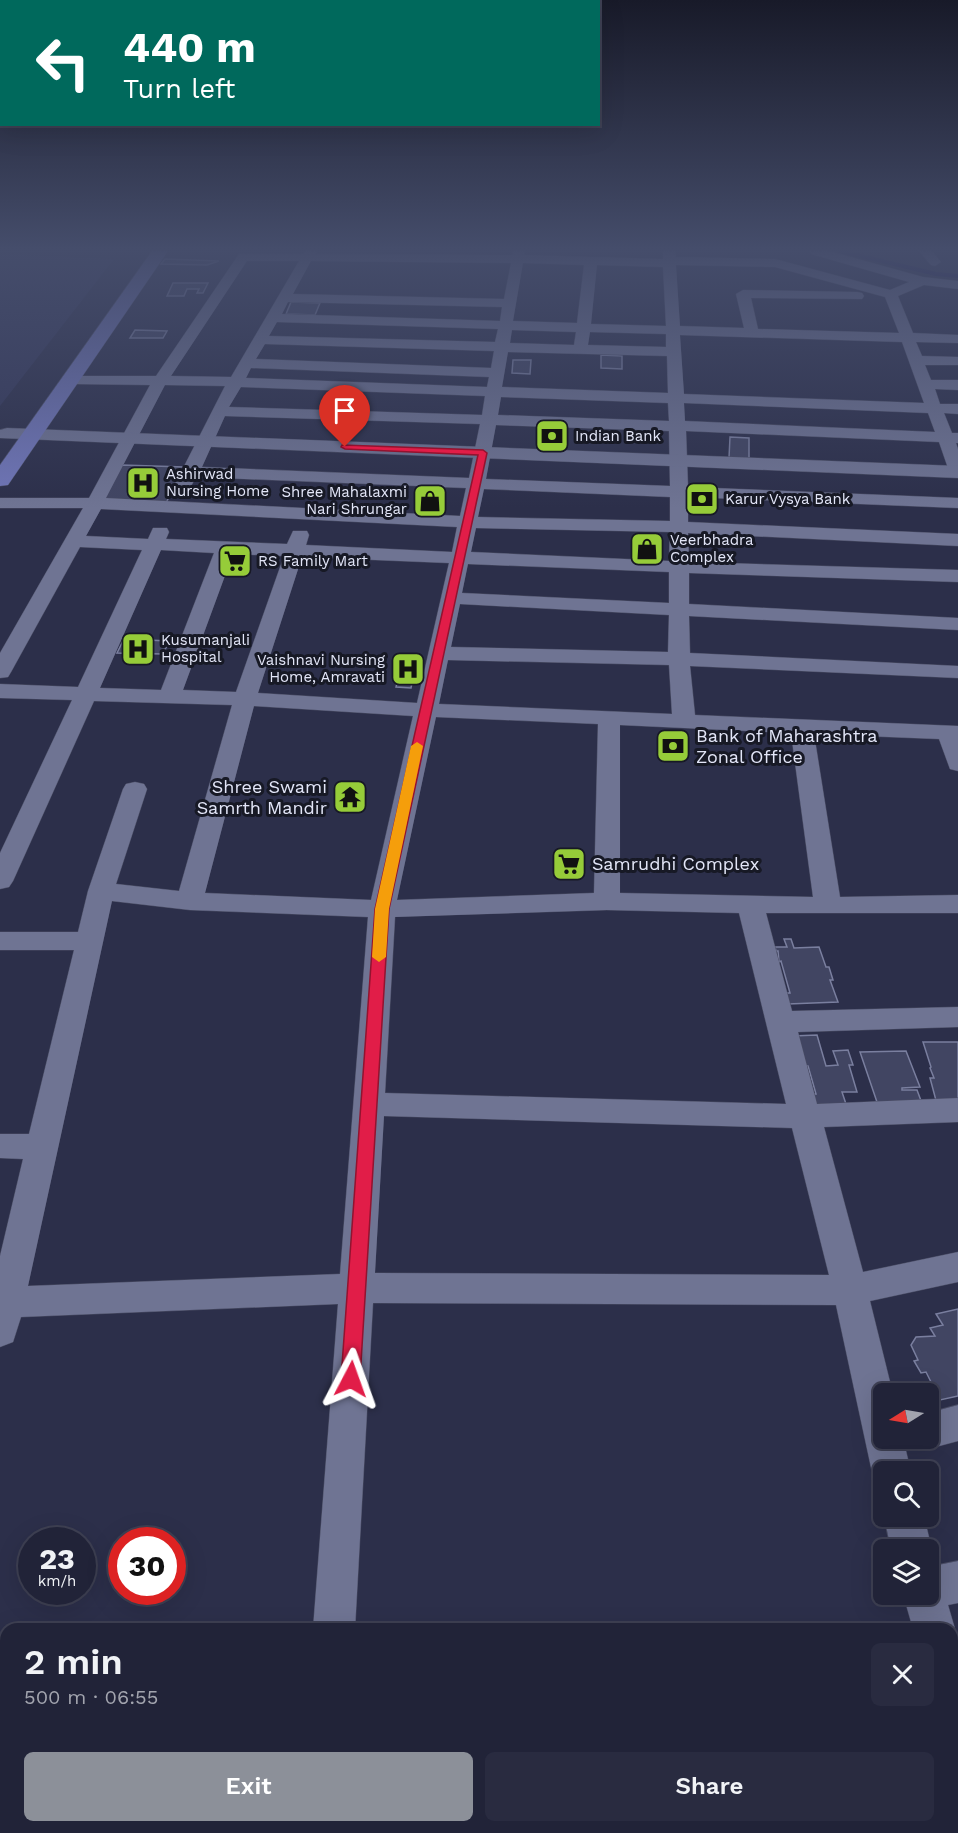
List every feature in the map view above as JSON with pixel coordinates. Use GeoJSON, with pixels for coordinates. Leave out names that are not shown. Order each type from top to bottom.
{"type":"FeatureCollection","features":[{"type":"Feature","properties":{"kind":"main road"},"geometry":{"type":"LineString","coordinates":[[75,342],[79,337]]}},
{"type":"Feature","properties":{"kind":"main road"},"geometry":{"type":"LineString","coordinates":[[0,480],[26,425],[72,380],[102,337]]}},
{"type":"Feature","properties":{"kind":"street"},"geometry":{"type":"LineString","coordinates":[[0,672],[95,503],[160,381],[190,337]]}},
{"type":"Feature","properties":{"kind":"street"},"geometry":{"type":"LineString","coordinates":[[0,881],[153,545],[207,441],[219,411],[262,337]]}},
{"type":"Feature","properties":{"kind":"street"},"geometry":{"type":"LineString","coordinates":[[260,340],[317,337]]}},
{"type":"Feature","properties":{"kind":"street"},"geometry":{"type":"LineString","coordinates":[[334,1623],[382,909],[477,482],[504,337]]}},
{"type":"Feature","properties":{"kind":"street"},"geometry":{"type":"LineString","coordinates":[[542,337],[581,349],[674,352]]}},
{"type":"Feature","properties":{"kind":"street"},"geometry":{"type":"LineString","coordinates":[[581,349],[582,337]]}},
{"type":"Feature","properties":{"kind":"street"},"geometry":{"type":"LineString","coordinates":[[673,337],[679,460],[679,659],[684,721]]}},
{"type":"Feature","properties":{"kind":"street"},"geometry":{"type":"LineString","coordinates":[[888,337],[958,339]]}},
{"type":"Feature","properties":{"kind":"street"},"geometry":{"type":"LineString","coordinates":[[4,440],[26,425],[130,438],[958,471],[952,438],[934,408],[906,337]]}},
{"type":"Feature","properties":{"kind":"street"},"geometry":{"type":"LineString","coordinates":[[915,360],[958,361]]}},
{"type":"Feature","properties":{"kind":"street"},"geometry":{"type":"LineString","coordinates":[[246,363],[676,399],[958,409]]}},
{"type":"Feature","properties":{"kind":"street"},"geometry":{"type":"LineString","coordinates":[[72,380],[496,383]]}},
{"type":"Feature","properties":{"kind":"street"},"geometry":{"type":"LineString","coordinates":[[925,384],[958,385]]}},
{"type":"Feature","properties":{"kind":"street"},"geometry":{"type":"LineString","coordinates":[[219,411],[678,426],[952,438]]}},
{"type":"Feature","properties":{"kind":"street"},"geometry":{"type":"LineString","coordinates":[[190,472],[958,503]]}},
{"type":"Feature","properties":{"kind":"street"},"geometry":{"type":"LineString","coordinates":[[0,503],[95,503],[468,522],[678,527],[958,540]]}},
{"type":"Feature","properties":{"kind":"street"},"geometry":{"type":"LineString","coordinates":[[190,901],[245,699],[307,514]]}},
{"type":"Feature","properties":{"kind":"street"},"geometry":{"type":"LineString","coordinates":[[74,541],[678,567],[958,576]]}},
{"type":"Feature","properties":{"kind":"street"},"geometry":{"type":"LineString","coordinates":[[169,697],[225,549]]}},
{"type":"Feature","properties":{"kind":"street"},"geometry":{"type":"LineString","coordinates":[[452,598],[958,624]]}},
{"type":"Feature","properties":{"kind":"street"},"geometry":{"type":"LineString","coordinates":[[438,653],[679,659],[958,672]]}},
{"type":"Feature","properties":{"kind":"street"},"geometry":{"type":"LineString","coordinates":[[0,691],[245,699],[425,710],[953,733],[958,764]]}},
{"type":"Feature","properties":{"kind":"street"},"geometry":{"type":"LineString","coordinates":[[608,901],[609,718]]}},
{"type":"Feature","properties":{"kind":"street"},"geometry":{"type":"LineString","coordinates":[[801,726],[828,906]]}},
{"type":"Feature","properties":{"kind":"street"},"geometry":{"type":"LineString","coordinates":[[135,789],[101,891],[3,1317],[357,1288],[850,1290],[958,1267]]}},
{"type":"Feature","properties":{"kind":"street"},"geometry":{"type":"LineString","coordinates":[[101,891],[190,901],[382,909],[608,901],[828,906],[958,904]]}},
{"type":"Feature","properties":{"kind":"street"},"geometry":{"type":"LineString","coordinates":[[750,904],[892,1451]]}},
{"type":"Feature","properties":{"kind":"street"},"geometry":{"type":"LineString","coordinates":[[0,941],[89,941]]}},
{"type":"Feature","properties":{"kind":"street"},"geometry":{"type":"LineString","coordinates":[[782,1022],[958,1017]]}},
{"type":"Feature","properties":{"kind":"street"},"geometry":{"type":"LineString","coordinates":[[369,1104],[806,1116],[958,1110]]}},
{"type":"Feature","properties":{"kind":"street"},"geometry":{"type":"LineString","coordinates":[[0,1146],[42,1147]]}},
{"type":"Feature","properties":{"kind":"street"},"geometry":{"type":"LineString","coordinates":[[939,1428],[958,1423]]}},
{"type":"Feature","properties":{"kind":"street"},"geometry":{"type":"LineString","coordinates":[[939,1585],[958,1581]]}},
{"type":"Feature","properties":{"kind":"street"},"geometry":{"type":"LineString","coordinates":[[927,1605],[932,1623]]}},
{"type":"Feature","properties":{"kind":"shaded area"},"geometry":{"type":"Polygon","coordinates":[[[0,337],[54,337],[0,406],[0,337]]]}},
{"type":"Feature","properties":{"kind":"building"},"geometry":{"type":"Polygon","coordinates":[[[131,337],[164,337],[163,338],[131,337]]]}},
{"type":"Feature","properties":{"kind":"building"},"geometry":{"type":"Polygon","coordinates":[[[601,355],[622,356],[622,369],[601,368],[601,355]]]}},
{"type":"Feature","properties":{"kind":"building"},"geometry":{"type":"Polygon","coordinates":[[[513,360],[531,360],[530,374],[512,373],[513,360]]]}},
{"type":"Feature","properties":{"kind":"building"},"geometry":{"type":"Polygon","coordinates":[[[730,437],[749,438],[749,460],[729,458],[730,437]]]}},
{"type":"Feature","properties":{"kind":"building"},"geometry":{"type":"Polygon","coordinates":[[[122,465],[184,467],[166,503],[101,502],[122,465]]]}},
{"type":"Feature","properties":{"kind":"building"},"geometry":{"type":"Polygon","coordinates":[[[124,639],[169,641],[163,654],[117,653],[124,639]]]}},
{"type":"Feature","properties":{"kind":"building"},"geometry":{"type":"Polygon","coordinates":[[[402,662],[416,662],[411,688],[396,687],[402,662]]]}},
{"type":"Feature","properties":{"kind":"building"},"geometry":{"type":"Polygon","coordinates":[[[784,939],[791,939],[794,948],[819,947],[826,967],[829,967],[833,980],[830,980],[838,1002],[788,1004],[785,993],[790,993],[775,947],[787,947],[784,939]]]}},
{"type":"Feature","properties":{"kind":"building"},"geometry":{"type":"Polygon","coordinates":[[[817,1035],[826,1066],[838,1065],[833,1051],[848,1050],[853,1065],[849,1065],[857,1092],[842,1092],[846,1104],[808,1105],[804,1094],[816,1094],[808,1066],[800,1066],[792,1036],[817,1035]]]}},
{"type":"Feature","properties":{"kind":"building"},"geometry":{"type":"Polygon","coordinates":[[[923,1042],[958,1042],[958,1107],[938,1108],[930,1078],[934,1078],[923,1042]]]}},
{"type":"Feature","properties":{"kind":"building"},"geometry":{"type":"Polygon","coordinates":[[[906,1051],[920,1087],[902,1088],[902,1090],[917,1090],[923,1106],[879,1108],[860,1052],[906,1051]]]}},
{"type":"Feature","properties":{"kind":"building"},"geometry":{"type":"Polygon","coordinates":[[[958,1309],[958,1396],[940,1400],[939,1383],[932,1383],[926,1372],[921,1373],[914,1361],[918,1360],[911,1345],[916,1337],[935,1336],[930,1328],[943,1325],[936,1314],[958,1309]]]}},
{"type":"Feature","properties":{"kind":"slow traffic"},"geometry":{"type":"LineString","coordinates":[[379,957],[382,909],[417,746]]}},
{"type":"Feature","properties":{"kind":"place","name":"Indian Bank"},"geometry":{"type":"Point","coordinates":[552,436]}},
{"type":"Feature","properties":{"kind":"place","name":"Ashirwad Nursing Home"},"geometry":{"type":"Point","coordinates":[143,483]}},
{"type":"Feature","properties":{"kind":"place","name":"Karur Vysya Bank"},"geometry":{"type":"Point","coordinates":[702,499]}},
{"type":"Feature","properties":{"kind":"place","name":"Shree Mahalaxmi Nari Shrungar"},"geometry":{"type":"Point","coordinates":[430,501]}},
{"type":"Feature","properties":{"kind":"place","name":"Veerbhadra Complex"},"geometry":{"type":"Point","coordinates":[647,549]}},
{"type":"Feature","properties":{"kind":"place","name":"RS Family Mart"},"geometry":{"type":"Point","coordinates":[235,561]}},
{"type":"Feature","properties":{"kind":"place","name":"Kusumanjali Hospital"},"geometry":{"type":"Point","coordinates":[138,649]}},
{"type":"Feature","properties":{"kind":"place","name":"Vaishnavi Nursing Home, Amravati"},"geometry":{"type":"Point","coordinates":[408,669]}},
{"type":"Feature","properties":{"kind":"place","name":"Bank of Maharashtra Zonal Office"},"geometry":{"type":"Point","coordinates":[673,746]}},
{"type":"Feature","properties":{"kind":"place","name":"Shree Swami Samrth Mandir"},"geometry":{"type":"Point","coordinates":[350,797]}},
{"type":"Feature","properties":{"kind":"place","name":"Samrudhi Complex"},"geometry":{"type":"Point","coordinates":[569,864]}},
{"type":"Feature","properties":{"kind":"route"},"geometry":{"type":"LineString","coordinates":[[345,447],[483,453],[382,909],[351,1379]]}}]}
